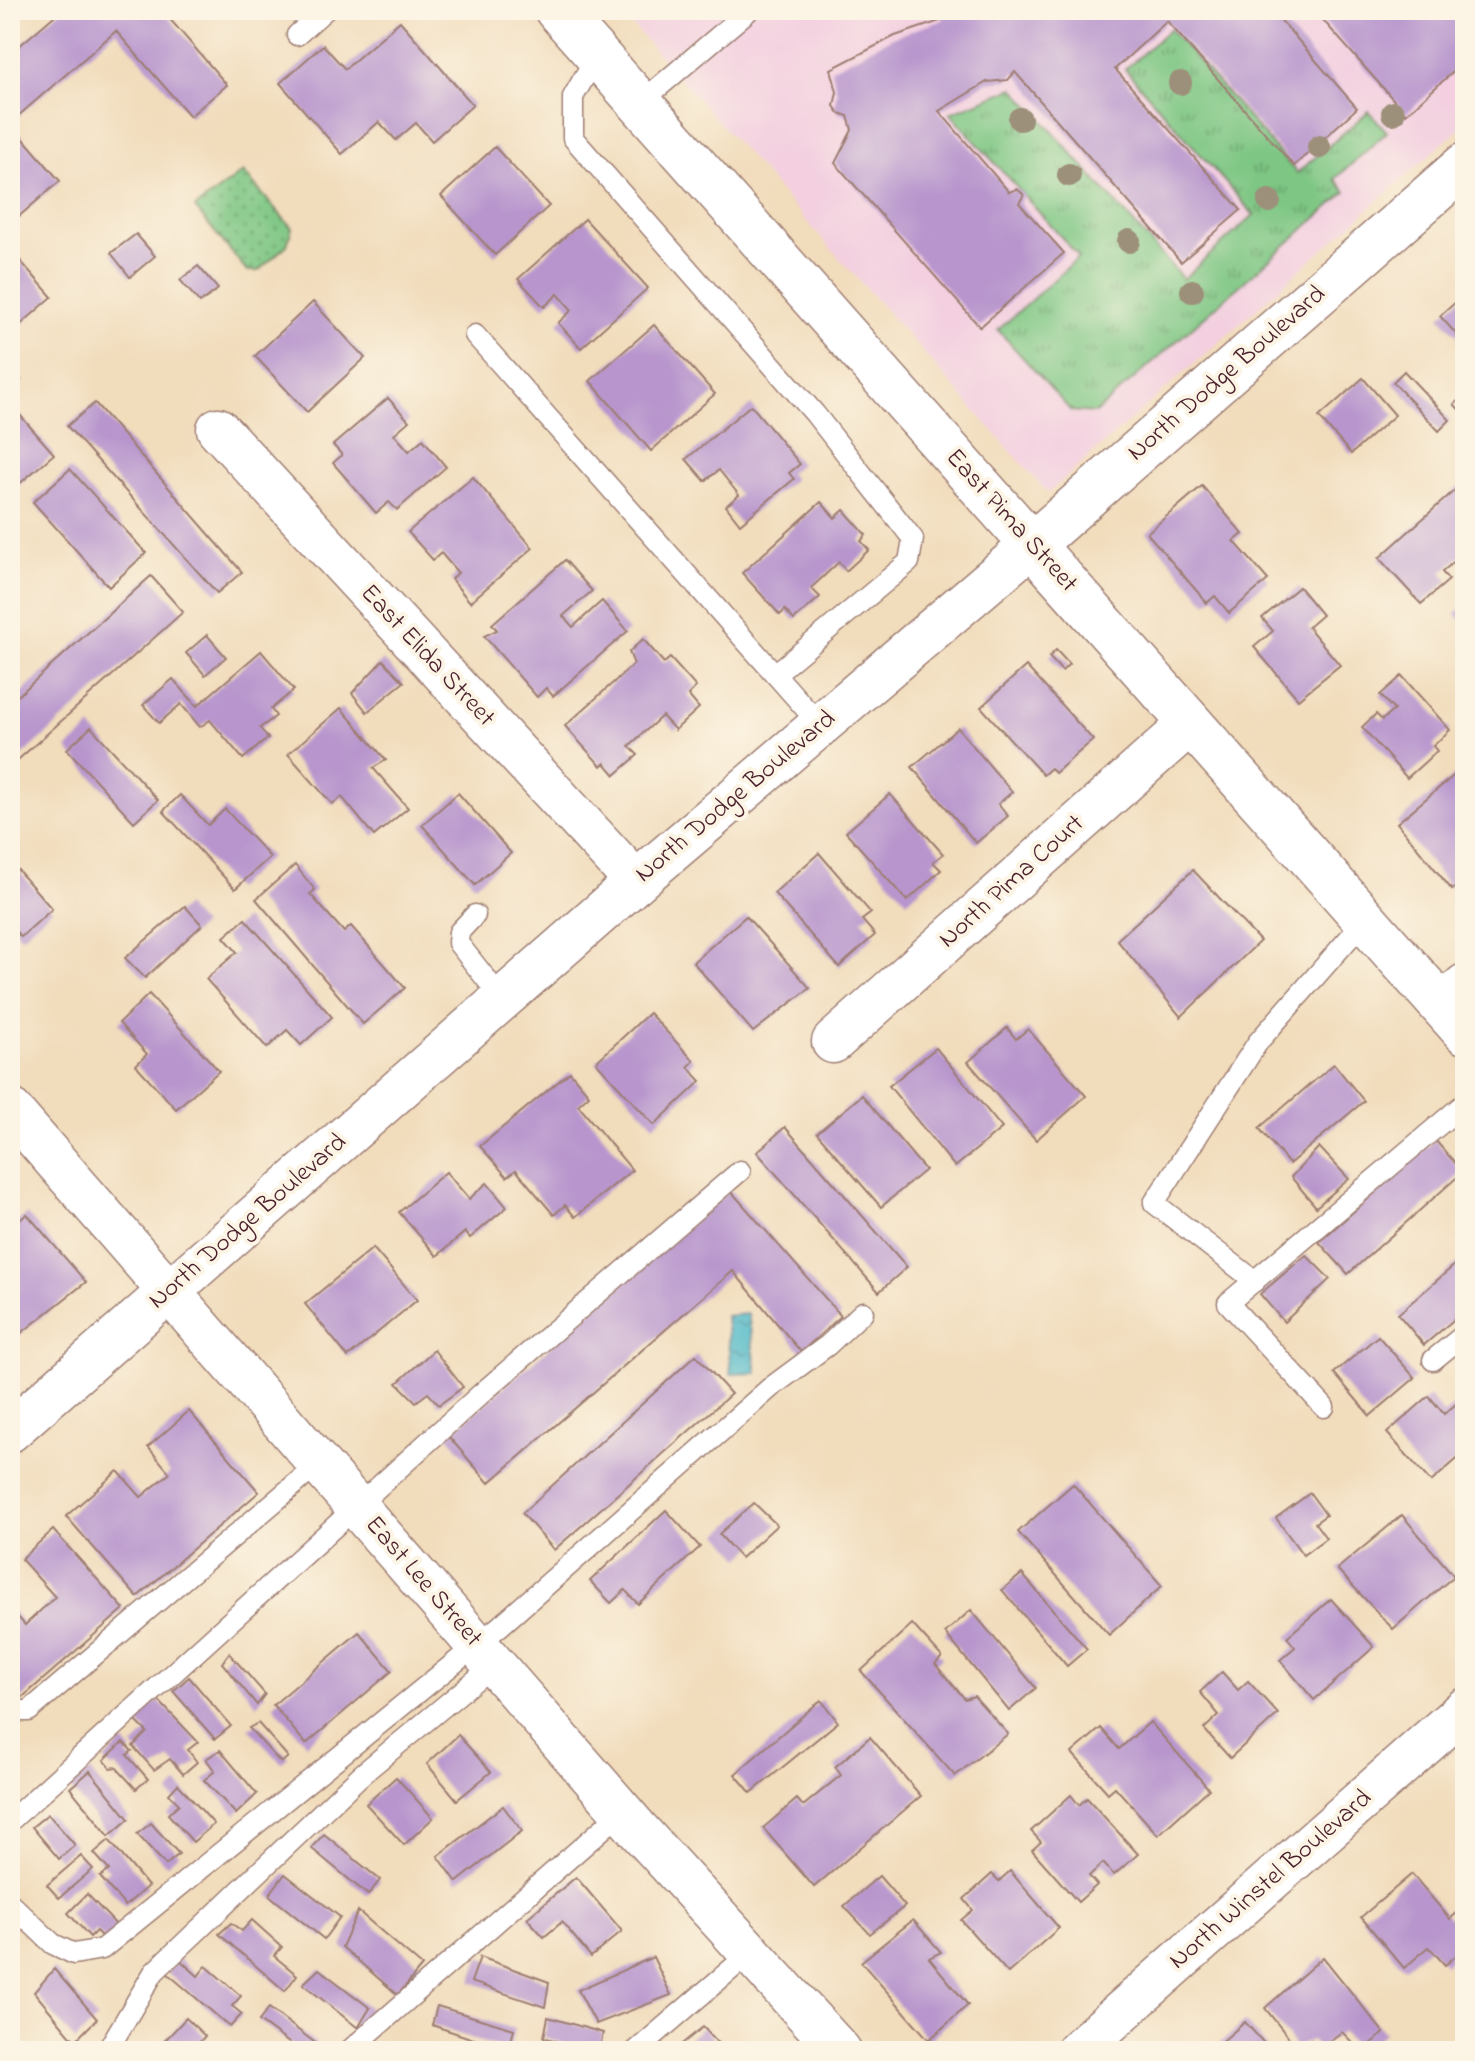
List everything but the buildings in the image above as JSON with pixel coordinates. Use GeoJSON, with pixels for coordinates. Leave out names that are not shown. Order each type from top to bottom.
{"type":"FeatureCollection","features":[{"type":"Feature","properties":{"kind":"street","name":"East Pima Street"},"geometry":{"type":"LineString","coordinates":[[557,10],[1366,919],[1457,1007]]}},
{"type":"Feature","properties":{"kind":"street","name":"North Dodge Boulevard"},"geometry":{"type":"LineString","coordinates":[[10,1431],[636,882],[1033,544],[1465,165]]}},
{"type":"Feature","properties":{"kind":"street","name":"East Elida Street"},"geometry":{"type":"LineString","coordinates":[[218,429],[636,882]]}},
{"type":"Feature","properties":{"kind":"street","name":"North Pima Court"},"geometry":{"type":"LineString","coordinates":[[833,1042],[1191,723]]}},
{"type":"Feature","properties":{"kind":"street","name":"East Lee Street"},"geometry":{"type":"LineString","coordinates":[[10,1109],[623,1811],[840,2051]]}},
{"type":"Feature","properties":{"kind":"street","name":"North Winstel Boulevard"},"geometry":{"type":"LineString","coordinates":[[1077,2051],[1465,1709]]}},
{"type":"Feature","properties":{"kind":"lane"},"geometry":{"type":"LineString","coordinates":[[297,35],[325,10]]}},
{"type":"Feature","properties":{"kind":"lane"},"geometry":{"type":"LineString","coordinates":[[640,103],[747,12]]}},
{"type":"Feature","properties":{"kind":"lane"},"geometry":{"type":"LineString","coordinates":[[597,55],[573,97],[573,138],[815,414],[913,539],[909,562],[775,674]]}},
{"type":"Feature","properties":{"kind":"lane"},"geometry":{"type":"LineString","coordinates":[[475,335],[820,725]]}},
{"type":"Feature","properties":{"kind":"lane"},"geometry":{"type":"LineString","coordinates":[[475,915],[459,932],[458,943],[502,999]]}},
{"type":"Feature","properties":{"kind":"lane"},"geometry":{"type":"LineString","coordinates":[[1255,1281],[1154,1203],[1258,1042],[1366,919]]}},
{"type":"Feature","properties":{"kind":"lane"},"geometry":{"type":"LineString","coordinates":[[1324,1407],[1228,1303],[1465,1103]]}},
{"type":"Feature","properties":{"kind":"lane"},"geometry":{"type":"LineString","coordinates":[[10,1821],[483,1392],[740,1171]]}},
{"type":"Feature","properties":{"kind":"lane"},"geometry":{"type":"LineString","coordinates":[[107,2051],[154,1972],[770,1388],[828,1345],[863,1312]]}},
{"type":"Feature","properties":{"kind":"lane"},"geometry":{"type":"LineString","coordinates":[[1433,1360],[1465,1334]]}},
{"type":"Feature","properties":{"kind":"lane"},"geometry":{"type":"LineString","coordinates":[[10,1711],[29,1711],[320,1463]]}},
{"type":"Feature","properties":{"kind":"lane"},"geometry":{"type":"LineString","coordinates":[[10,1903],[53,1944],[74,1954],[102,1949],[486,1654]]}},
{"type":"Feature","properties":{"kind":"lane"},"geometry":{"type":"LineString","coordinates":[[349,2051],[623,1811]]}},
{"type":"Feature","properties":{"kind":"lane"},"geometry":{"type":"LineString","coordinates":[[636,2051],[750,1953]]}},
{"type":"Feature","properties":{"kind":"shaded area"},"geometry":{"type":"Polygon","coordinates":[[[619,10],[1465,10],[1465,124],[1048,493],[619,10]]]}},
{"type":"Feature","properties":{"kind":"green space"},"geometry":{"type":"Polygon","coordinates":[[[1170,29],[1297,173],[1369,111],[1387,132],[1335,179],[1346,192],[1095,413],[1071,411],[998,330],[1079,257],[950,113],[1014,88],[1183,279],[1254,215],[1125,69],[1170,29]]]}},
{"type":"Feature","properties":{"kind":"green space"},"geometry":{"type":"Polygon","coordinates":[[[243,172],[292,228],[287,245],[258,271],[247,271],[195,208],[243,172]]]}},
{"type":"Feature","properties":{"kind":"water"},"geometry":{"type":"Polygon","coordinates":[[[748,1314],[757,1373],[731,1374],[726,1316],[748,1314]]]}}]}
